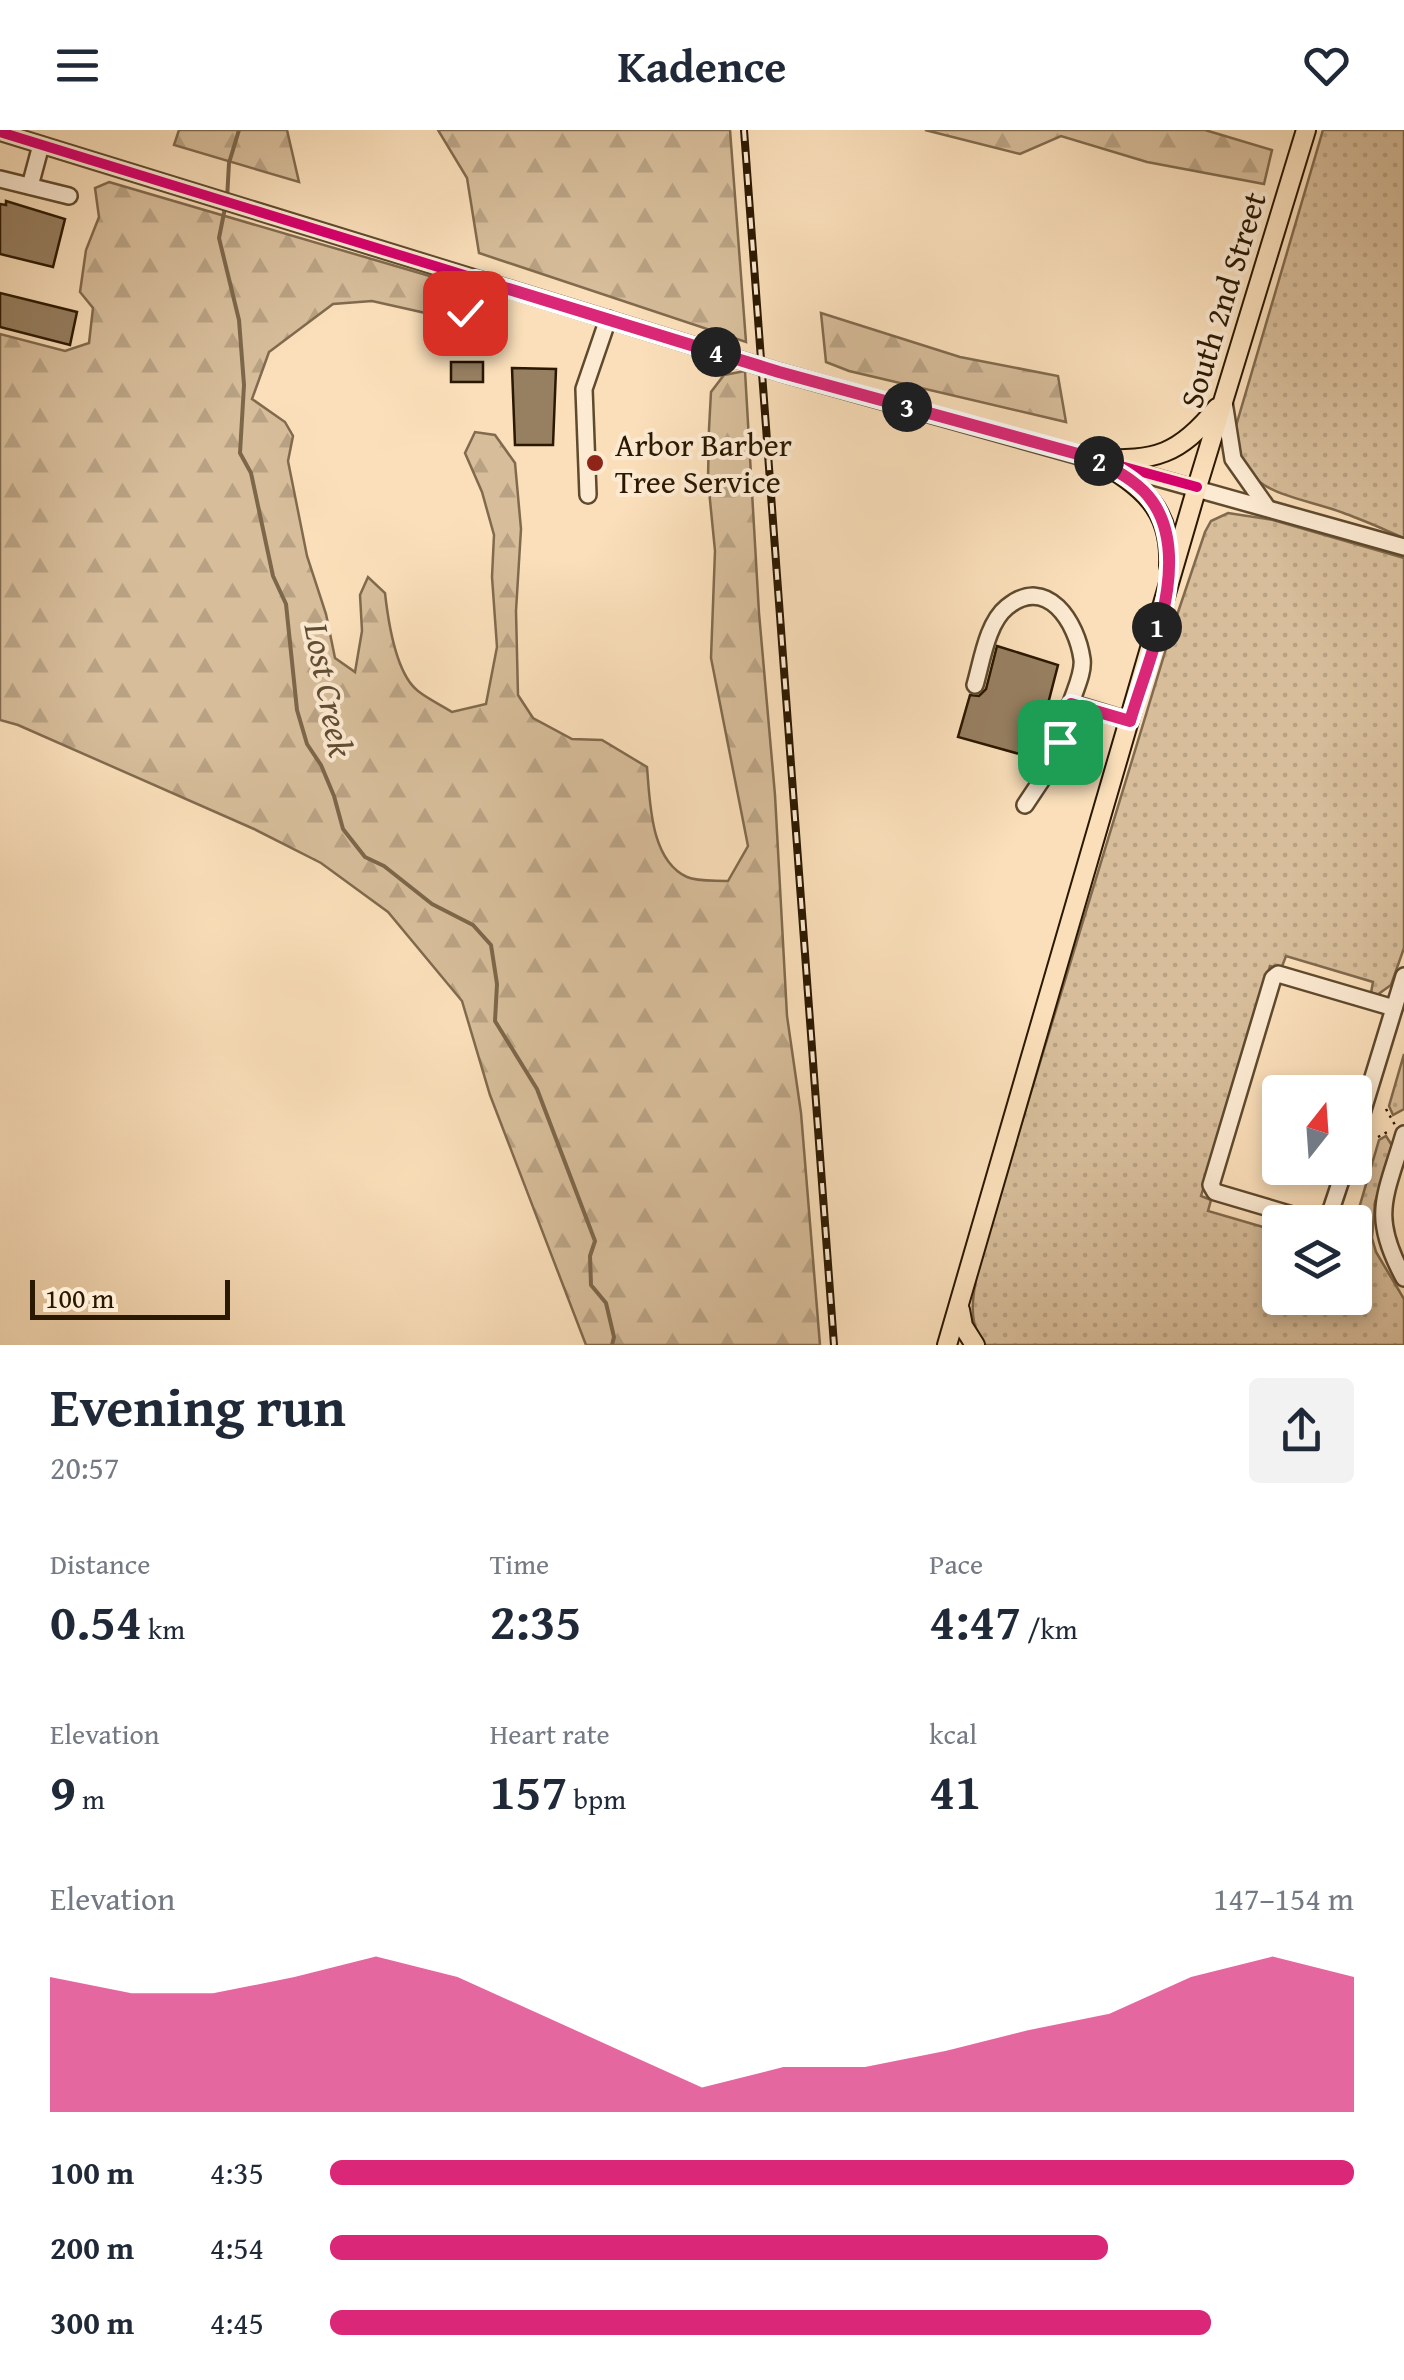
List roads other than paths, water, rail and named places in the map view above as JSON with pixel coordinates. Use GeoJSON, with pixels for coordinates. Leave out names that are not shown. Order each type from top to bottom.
{"type":"FeatureCollection","features":[{"type":"Feature","properties":{"kind":"main road","name":"South 2nd Street"},"geometry":{"type":"LineString","coordinates":[[948,1345],[1197,487],[1306,130]]}},
{"type":"Feature","properties":{"kind":"main road"},"geometry":{"type":"LineString","coordinates":[[1096,459],[1136,460],[1169,452],[1192,437],[1223,400]]}},
{"type":"Feature","properties":{"kind":"main road"},"geometry":{"type":"LineString","coordinates":[[1096,459],[1144,490],[1159,513],[1170,549],[1168,590]]}},
{"type":"Feature","properties":{"kind":"main road"},"geometry":{"type":"LineString","coordinates":[[959,1305],[963,1326],[975,1345]]}},
{"type":"Feature","properties":{"kind":"street"},"geometry":{"type":"LineString","coordinates":[[0,132],[779,372],[1266,506],[1404,548]]}},
{"type":"Feature","properties":{"kind":"street"},"geometry":{"type":"LineString","coordinates":[[30,186],[42,145]]}},
{"type":"Feature","properties":{"kind":"street"},"geometry":{"type":"LineString","coordinates":[[0,179],[69,196]]}},
{"type":"Feature","properties":{"kind":"street"},"geometry":{"type":"LineString","coordinates":[[464,346],[465,313],[476,279]]}},
{"type":"Feature","properties":{"kind":"street"},"geometry":{"type":"LineString","coordinates":[[588,494],[584,389],[608,319]]}},
{"type":"Feature","properties":{"kind":"street"},"geometry":{"type":"LineString","coordinates":[[1223,400],[1233,459],[1266,506]]}},
{"type":"Feature","properties":{"kind":"street"},"geometry":{"type":"LineString","coordinates":[[975,685],[991,631],[1004,608],[1024,597],[1046,598],[1062,607],[1084,663],[1047,772],[1025,806]]}},
{"type":"Feature","properties":{"kind":"street"},"geometry":{"type":"LineString","coordinates":[[1071,704],[1130,721]]}},
{"type":"Feature","properties":{"kind":"street"},"geometry":{"type":"LineString","coordinates":[[1262,1206],[1214,1192],[1211,1185],[1273,978],[1278,974],[1394,1008]]}},
{"type":"Feature","properties":{"kind":"street"},"geometry":{"type":"LineString","coordinates":[[1372,1080],[1403,981]]}},
{"type":"Feature","properties":{"kind":"street"},"geometry":{"type":"LineString","coordinates":[[1400,1130],[1381,1221],[1390,1252],[1404,1278]]}},
{"type":"Feature","properties":{"kind":"waterway","name":"Lost Creek"},"geometry":{"type":"LineString","coordinates":[[227,199],[229,163],[239,130]]}},
{"type":"Feature","properties":{"kind":"waterway","name":"Lost Creek"},"geometry":{"type":"LineString","coordinates":[[225,208],[219,238],[239,320],[244,385],[240,453],[251,473],[273,576],[286,604],[297,710],[307,744],[321,765],[343,829],[365,857],[384,866],[432,904],[473,925],[491,945],[497,984],[495,1021],[537,1089],[595,1241],[590,1256],[591,1285],[606,1303],[614,1337],[612,1345]]}},
{"type":"Feature","properties":{"kind":"railway"},"geometry":{"type":"LineString","coordinates":[[744,130],[834,1345]]}},
{"type":"Feature","properties":{"kind":"place","name":"Arbor Barber Tree Service"},"geometry":{"type":"Point","coordinates":[595,463]}}]}
